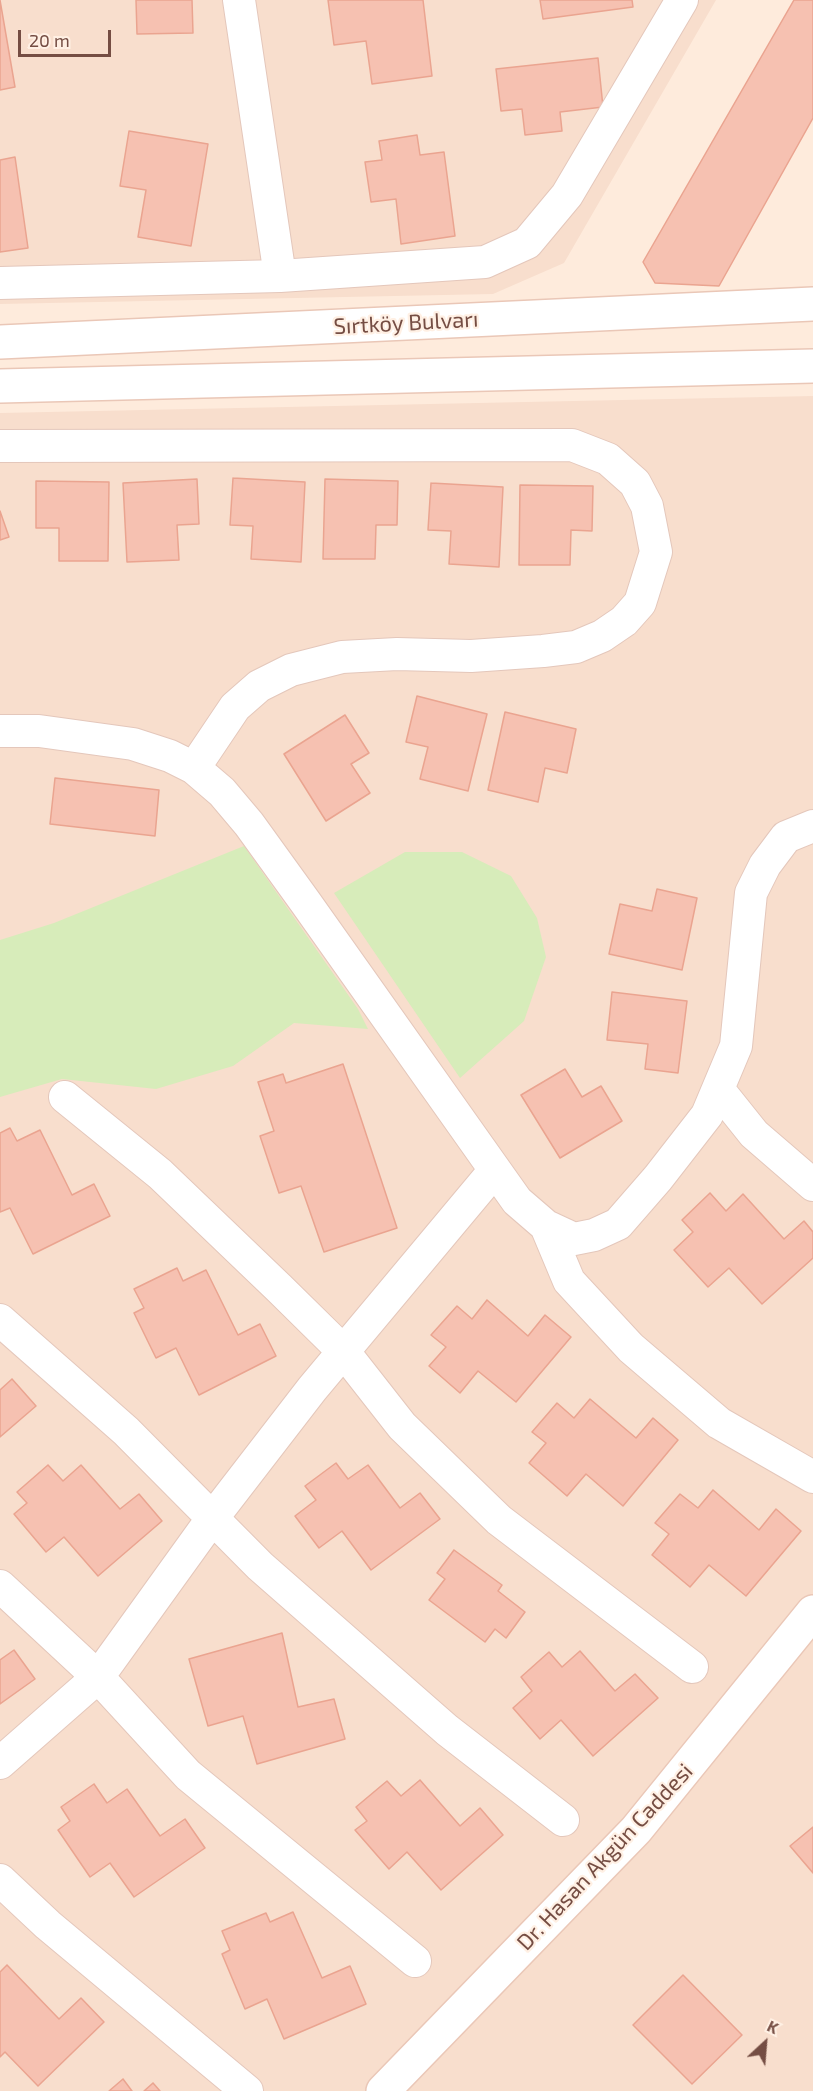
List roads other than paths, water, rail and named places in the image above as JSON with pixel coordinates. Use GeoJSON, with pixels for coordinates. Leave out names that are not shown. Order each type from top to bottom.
{"type":"FeatureCollection","features":[{"type":"Feature","properties":{"kind":"main road","name":"Sırtköy Bulvarı"},"geometry":{"type":"LineString","coordinates":[[0,342],[813,304]]}},
{"type":"Feature","properties":{"kind":"main road"},"geometry":{"type":"LineString","coordinates":[[0,386],[813,366]]}},
{"type":"Feature","properties":{"kind":"main road","name":"Dr. Hasan Akgün Caddesi"},"geometry":{"type":"LineString","coordinates":[[383,2091],[636,1830],[813,1612]]}},
{"type":"Feature","properties":{"kind":"street"},"geometry":{"type":"LineString","coordinates":[[239,0],[280,276]]}},
{"type":"Feature","properties":{"kind":"street"},"geometry":{"type":"LineString","coordinates":[[0,283],[280,276],[485,262],[527,243],[567,195],[682,0]]}},
{"type":"Feature","properties":{"kind":"street"},"geometry":{"type":"LineString","coordinates":[[0,446],[572,446],[608,459],[635,483],[647,506],[656,552],[640,603],[624,621],[602,636],[576,647],[471,656],[397,654],[342,657],[291,670],[259,686],[235,707],[194,768]]}},
{"type":"Feature","properties":{"kind":"street"},"geometry":{"type":"LineString","coordinates":[[0,731],[39,731],[134,744],[170,756],[194,768],[222,792],[249,824],[517,1201],[546,1226],[574,1239],[594,1235],[618,1224],[658,1178],[707,1115],[736,1046],[751,893],[765,865],[786,837],[813,826]]}},
{"type":"Feature","properties":{"kind":"street"},"geometry":{"type":"LineString","coordinates":[[718,1089],[754,1134],[813,1185]]}},
{"type":"Feature","properties":{"kind":"street"},"geometry":{"type":"LineString","coordinates":[[65,1097],[160,1174],[344,1352],[402,1426],[499,1520],[692,1667]]}},
{"type":"Feature","properties":{"kind":"street"},"geometry":{"type":"LineString","coordinates":[[0,1763],[98,1677],[214,1516],[344,1352],[495,1170]]}},
{"type":"Feature","properties":{"kind":"street"},"geometry":{"type":"LineString","coordinates":[[546,1226],[569,1281],[631,1348],[719,1424],[813,1477]]}},
{"type":"Feature","properties":{"kind":"street"},"geometry":{"type":"LineString","coordinates":[[0,1320],[126,1431],[214,1516],[260,1566],[447,1730],[564,1820]]}},
{"type":"Feature","properties":{"kind":"street"},"geometry":{"type":"LineString","coordinates":[[0,1586],[98,1677],[188,1774],[415,1961]]}},
{"type":"Feature","properties":{"kind":"street"},"geometry":{"type":"LineString","coordinates":[[0,1880],[48,1925],[248,2091]]}}]}
